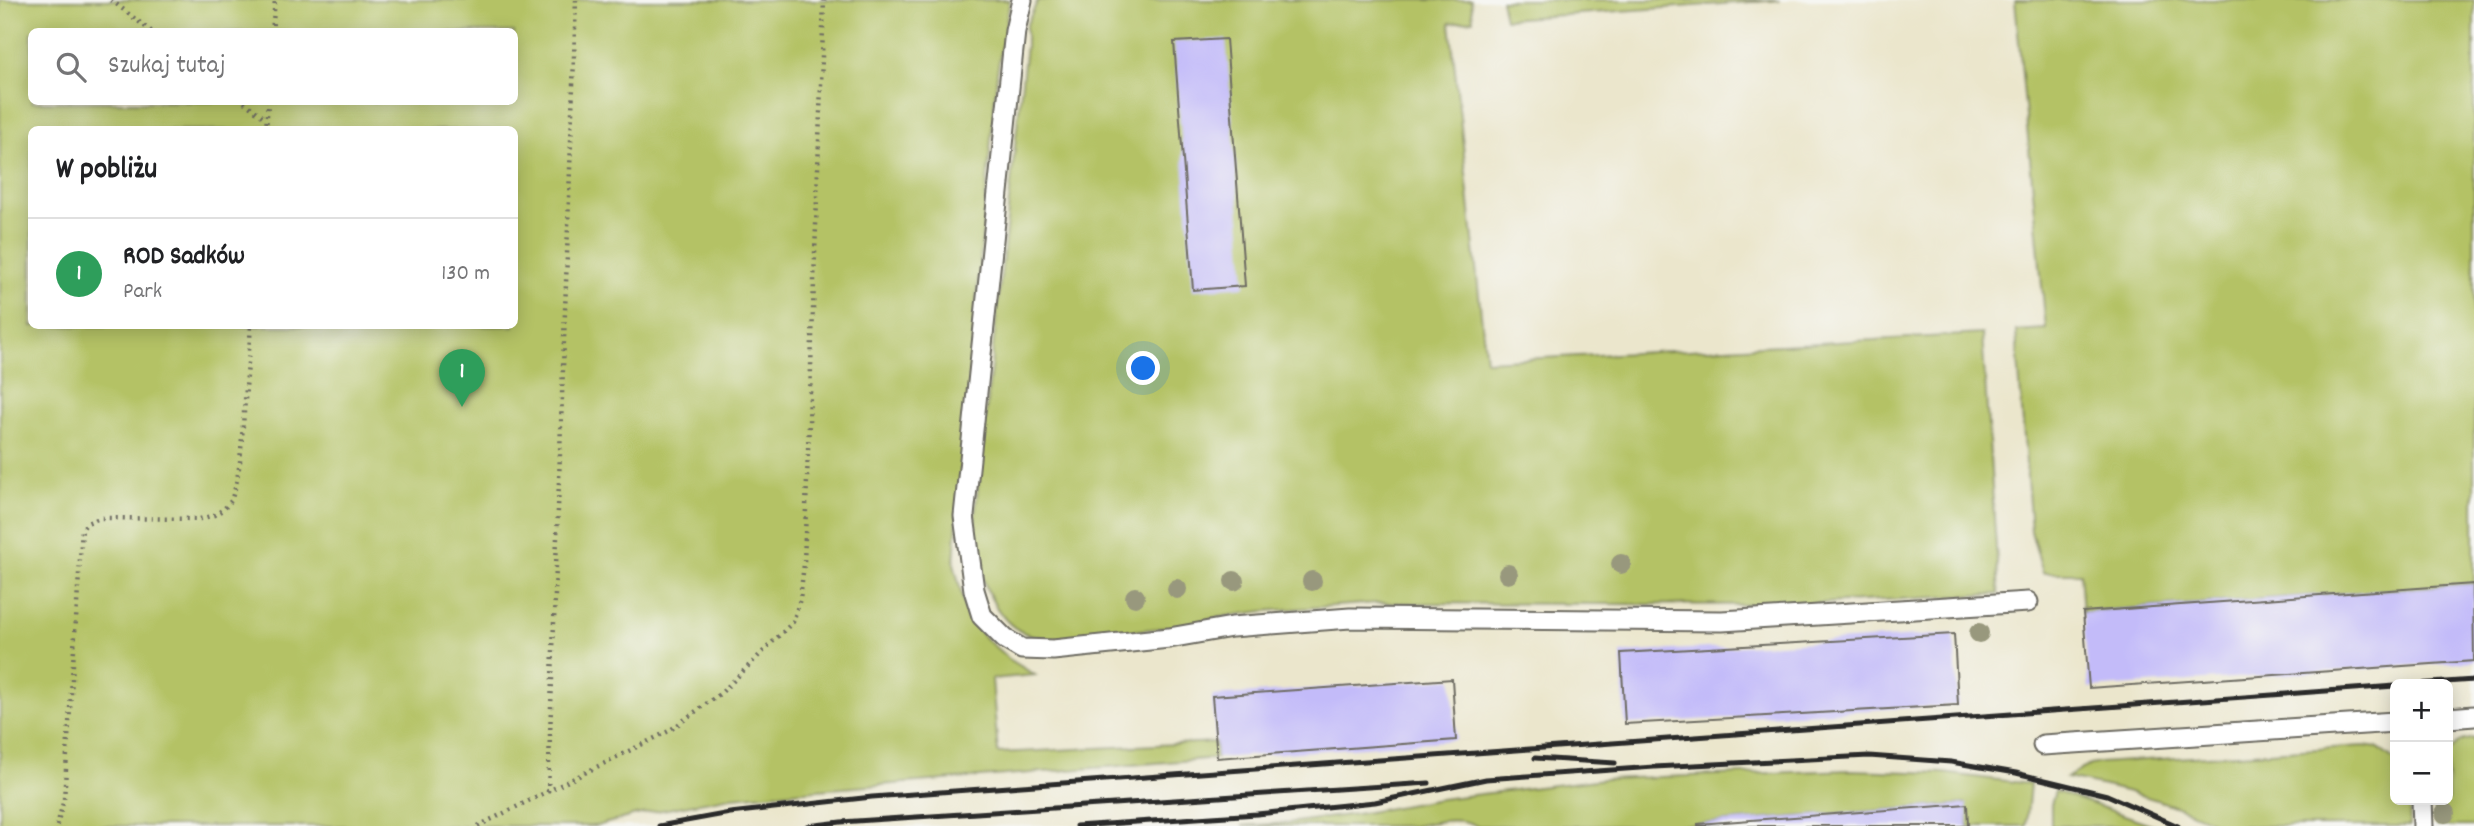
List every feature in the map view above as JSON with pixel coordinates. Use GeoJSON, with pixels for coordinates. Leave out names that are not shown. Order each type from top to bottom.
{"type":"FeatureCollection","features":[{"type":"Feature","properties":{"kind":"lane"},"geometry":{"type":"LineString","coordinates":[[1022,0],[1013,45],[964,516],[974,590],[982,616],[1005,639],[1023,649],[1053,650],[1169,638],[1232,627],[1350,618],[1722,621],[2028,602]]}},
{"type":"Feature","properties":{"kind":"lane"},"geometry":{"type":"LineString","coordinates":[[2453,718],[2474,716]]}},
{"type":"Feature","properties":{"kind":"lane"},"geometry":{"type":"LineString","coordinates":[[2043,745],[2390,722]]}},
{"type":"Feature","properties":{"kind":"lane"},"geometry":{"type":"LineString","coordinates":[[2421,805],[2423,826]]}},
{"type":"Feature","properties":{"kind":"path"},"geometry":{"type":"LineString","coordinates":[[111,0],[147,28]]}},
{"type":"Feature","properties":{"kind":"path"},"geometry":{"type":"LineString","coordinates":[[272,28],[275,0]]}},
{"type":"Feature","properties":{"kind":"path"},"geometry":{"type":"LineString","coordinates":[[548,792],[576,0]]}},
{"type":"Feature","properties":{"kind":"path"},"geometry":{"type":"LineString","coordinates":[[478,826],[669,731],[721,693],[793,622],[800,599],[804,564],[824,0]]}},
{"type":"Feature","properties":{"kind":"path"},"geometry":{"type":"LineString","coordinates":[[248,105],[266,119]]}},
{"type":"Feature","properties":{"kind":"path"},"geometry":{"type":"LineString","coordinates":[[266,126],[268,105]]}},
{"type":"Feature","properties":{"kind":"path"},"geometry":{"type":"LineString","coordinates":[[57,826],[64,799],[82,528],[100,518],[200,519],[214,515],[232,501],[240,462],[251,329]]}},
{"type":"Feature","properties":{"kind":"green space"},"geometry":{"type":"Polygon","coordinates":[[[0,0],[1010,0],[997,73],[954,563],[967,617],[986,639],[1009,659],[1035,675],[992,679],[998,753],[1215,742],[1217,758],[731,797],[636,815],[596,826],[0,826],[0,0]]]}},
{"type":"Feature","properties":{"kind":"green space"},"geometry":{"type":"Polygon","coordinates":[[[1038,0],[1471,0],[1473,20],[1450,23],[1486,361],[1982,334],[1999,594],[1785,605],[1378,603],[1264,611],[1171,627],[1051,639],[1020,631],[1004,617],[986,588],[976,552],[975,514],[1026,26],[1038,0]]]}},
{"type":"Feature","properties":{"kind":"green space"},"geometry":{"type":"Polygon","coordinates":[[[1501,0],[1780,0],[1505,19],[1501,0]]]}},
{"type":"Feature","properties":{"kind":"green space"},"geometry":{"type":"Polygon","coordinates":[[[2015,0],[2474,0],[2474,599],[2472,584],[2083,612],[2080,573],[2043,573],[2031,531],[2016,331],[2046,329],[2015,0]]]}},
{"type":"Feature","properties":{"kind":"green space"},"geometry":{"type":"Polygon","coordinates":[[[2474,738],[2474,826],[2437,826],[2436,805],[2453,805],[2453,748],[2461,741],[2474,738]]]}},
{"type":"Feature","properties":{"kind":"green space"},"geometry":{"type":"Polygon","coordinates":[[[2363,746],[2378,748],[2390,757],[2390,805],[2409,805],[2410,826],[2221,826],[2184,809],[2145,796],[2066,778],[2090,765],[2363,746]]]}},
{"type":"Feature","properties":{"kind":"green space"},"geometry":{"type":"Polygon","coordinates":[[[1851,770],[1943,773],[2030,784],[2026,826],[1968,826],[1966,804],[1672,826],[1477,826],[1455,821],[1415,826],[1242,826],[1288,823],[1440,799],[1604,779],[1851,770]]]}},
{"type":"Feature","properties":{"kind":"green space"},"geometry":{"type":"Polygon","coordinates":[[[2055,791],[2156,826],[2051,826],[2051,805],[2055,791]]]}},
{"type":"Feature","properties":{"kind":"building"},"geometry":{"type":"Polygon","coordinates":[[[1226,39],[1245,286],[1193,290],[1174,42],[1226,39]]]}},
{"type":"Feature","properties":{"kind":"building"},"geometry":{"type":"Polygon","coordinates":[[[2473,584],[2474,661],[2089,688],[2083,612],[2473,584]]]}},
{"type":"Feature","properties":{"kind":"building"},"geometry":{"type":"Polygon","coordinates":[[[1954,634],[1958,705],[1625,724],[1621,653],[1954,634]]]}},
{"type":"Feature","properties":{"kind":"building"},"geometry":{"type":"Polygon","coordinates":[[[1452,679],[1456,740],[1217,758],[1212,696],[1452,679]]]}},
{"type":"Feature","properties":{"kind":"building"},"geometry":{"type":"Polygon","coordinates":[[[1967,804],[1968,826],[1698,826],[1698,824],[1967,804]]]}},
{"type":"Feature","properties":{"kind":"railway"},"geometry":{"type":"LineString","coordinates":[[2453,681],[2474,680]]}},
{"type":"Feature","properties":{"kind":"railway"},"geometry":{"type":"LineString","coordinates":[[659,826],[730,813],[872,797],[2390,686]]}},
{"type":"Feature","properties":{"kind":"railway"},"geometry":{"type":"LineString","coordinates":[[1076,826],[1257,814],[1375,802],[1486,779],[1869,756],[1951,762],[2016,773],[2107,795],[2178,826]]}},
{"type":"Feature","properties":{"kind":"railway"},"geometry":{"type":"LineString","coordinates":[[1535,758],[1615,763]]}},
{"type":"Feature","properties":{"kind":"railway"},"geometry":{"type":"LineString","coordinates":[[807,826],[1429,783]]}},
{"type":"Feature","properties":{"kind":"place","name":"ROD Sadków"},"geometry":{"type":"Point","coordinates":[462,407]}}]}
